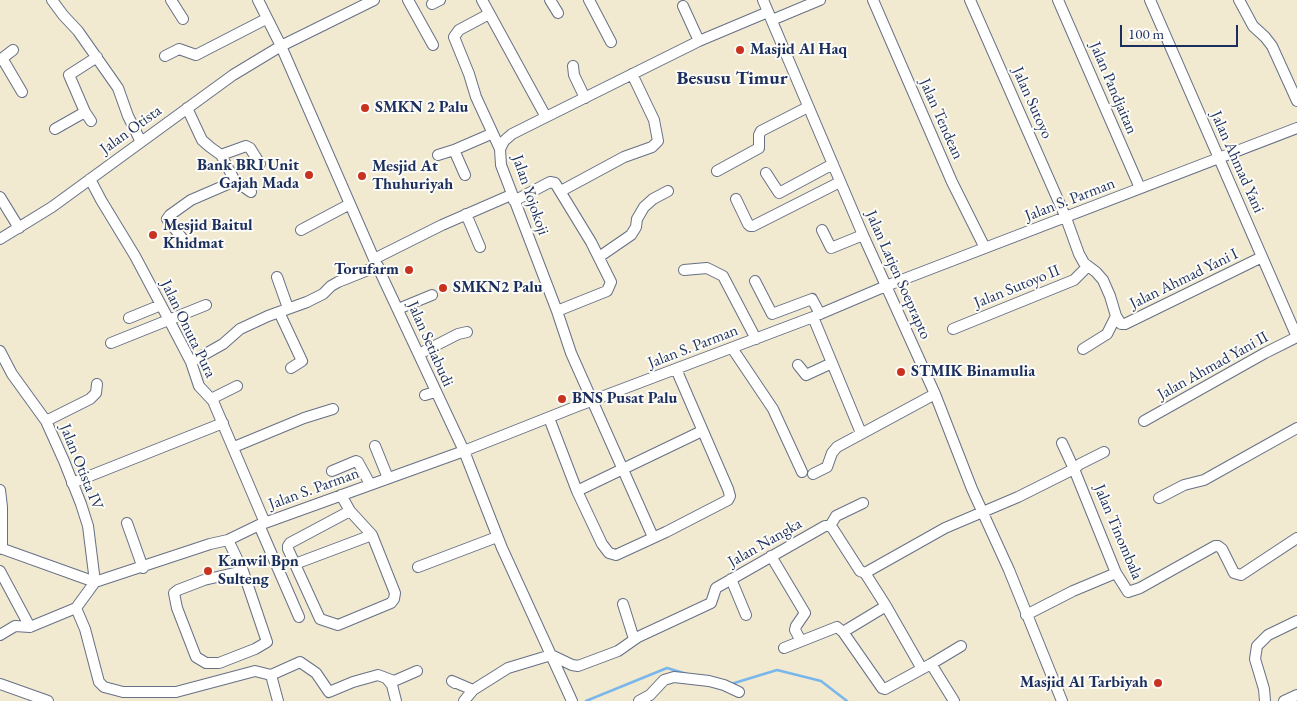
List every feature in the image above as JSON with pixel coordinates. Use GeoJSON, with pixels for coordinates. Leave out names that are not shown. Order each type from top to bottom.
{"type":"FeatureCollection","features":[{"type":"Feature","properties":{"kind":"street"},"geometry":{"type":"LineString","coordinates":[[52,0],[78,31],[118,88],[141,142]]}},
{"type":"Feature","properties":{"kind":"street"},"geometry":{"type":"LineString","coordinates":[[171,0],[183,19]]}},
{"type":"Feature","properties":{"kind":"street","name":"Jalan Setiabudi"},"geometry":{"type":"LineString","coordinates":[[258,0],[281,46],[350,204],[419,354],[430,394],[464,451],[497,537],[572,701]]}},
{"type":"Feature","properties":{"kind":"street","name":"Jalan Otista"},"geometry":{"type":"LineString","coordinates":[[0,239],[52,207],[233,75],[281,46],[374,0]]}},
{"type":"Feature","properties":{"kind":"street"},"geometry":{"type":"LineString","coordinates":[[408,0],[434,45]]}},
{"type":"Feature","properties":{"kind":"street"},"geometry":{"type":"LineString","coordinates":[[482,0],[546,117]]}},
{"type":"Feature","properties":{"kind":"street"},"geometry":{"type":"LineString","coordinates":[[550,0],[558,13]]}},
{"type":"Feature","properties":{"kind":"street"},"geometry":{"type":"LineString","coordinates":[[589,0],[611,42]]}},
{"type":"Feature","properties":{"kind":"street","name":"Jalan Latjen Soeprapto"},"geometry":{"type":"LineString","coordinates":[[763,0],[863,235],[935,394],[1062,701]]}},
{"type":"Feature","properties":{"kind":"street","name":"Jalan Yojokoji"},"geometry":{"type":"LineString","coordinates":[[653,537],[571,353],[557,310],[501,165],[500,149],[508,137],[699,41],[820,0]]}},
{"type":"Feature","properties":{"kind":"street","name":"Jalan Tendean"},"geometry":{"type":"LineString","coordinates":[[873,0],[952,182],[985,248]]}},
{"type":"Feature","properties":{"kind":"street","name":"Jalan Sutoyo"},"geometry":{"type":"LineString","coordinates":[[970,0],[1066,218]]}},
{"type":"Feature","properties":{"kind":"street","name":"Jalan Pandjaitan"},"geometry":{"type":"LineString","coordinates":[[1058,0],[1140,188]]}},
{"type":"Feature","properties":{"kind":"street","name":"Jalan Ahmad Yani"},"geometry":{"type":"LineString","coordinates":[[1150,0],[1297,337]]}},
{"type":"Feature","properties":{"kind":"street"},"geometry":{"type":"LineString","coordinates":[[1239,0],[1252,26],[1272,46],[1297,101]]}},
{"type":"Feature","properties":{"kind":"street"},"geometry":{"type":"LineString","coordinates":[[684,6],[699,41]]}},
{"type":"Feature","properties":{"kind":"street"},"geometry":{"type":"LineString","coordinates":[[489,14],[459,30],[454,37],[491,134],[500,149]]}},
{"type":"Feature","properties":{"kind":"street"},"geometry":{"type":"LineString","coordinates":[[165,56],[179,49],[196,55],[266,19]]}},
{"type":"Feature","properties":{"kind":"street"},"geometry":{"type":"LineString","coordinates":[[13,50],[1,59],[22,92]]}},
{"type":"Feature","properties":{"kind":"street"},"geometry":{"type":"LineString","coordinates":[[54,129],[88,116],[69,75],[96,57]]}},
{"type":"Feature","properties":{"kind":"street"},"geometry":{"type":"LineString","coordinates":[[573,66],[574,75],[585,98]]}},
{"type":"Feature","properties":{"kind":"street"},"geometry":{"type":"LineString","coordinates":[[561,191],[624,157],[652,147],[658,141],[654,120],[632,74]]}},
{"type":"Feature","properties":{"kind":"street"},"geometry":{"type":"LineString","coordinates":[[717,171],[759,148],[758,135],[761,131],[808,107]]}},
{"type":"Feature","properties":{"kind":"street"},"geometry":{"type":"LineString","coordinates":[[187,108],[202,140],[221,155],[236,181],[251,192]]}},
{"type":"Feature","properties":{"kind":"street","name":"Jalan S. Parman"},"geometry":{"type":"LineString","coordinates":[[95,582],[143,568],[210,544],[228,540],[262,524],[464,451],[817,316],[886,286],[1297,128]]}},
{"type":"Feature","properties":{"kind":"street"},"geometry":{"type":"LineString","coordinates":[[438,155],[491,134]]}},
{"type":"Feature","properties":{"kind":"street"},"geometry":{"type":"LineString","coordinates":[[221,155],[246,146],[250,148],[260,164]]}},
{"type":"Feature","properties":{"kind":"street"},"geometry":{"type":"LineString","coordinates":[[454,150],[465,175]]}},
{"type":"Feature","properties":{"kind":"street"},"geometry":{"type":"LineString","coordinates":[[766,173],[779,193],[833,164]]}},
{"type":"Feature","properties":{"kind":"street","name":"Jalan Onuta Pura"},"geometry":{"type":"LineString","coordinates":[[90,179],[136,256],[191,362],[199,386],[212,399],[234,447],[299,617]]}},
{"type":"Feature","properties":{"kind":"street"},"geometry":{"type":"LineString","coordinates":[[182,238],[167,219],[170,214],[191,200],[236,181]]}},
{"type":"Feature","properties":{"kind":"street"},"geometry":{"type":"LineString","coordinates":[[191,362],[230,339],[235,331],[320,296],[338,282],[442,225],[550,182],[555,183],[561,191],[599,257],[611,282],[611,286],[607,291],[557,310]]}},
{"type":"Feature","properties":{"kind":"street"},"geometry":{"type":"LineString","coordinates":[[736,199],[750,226],[753,226],[840,182]]}},
{"type":"Feature","properties":{"kind":"street"},"geometry":{"type":"LineString","coordinates":[[599,257],[631,235],[636,227],[640,212],[653,199],[668,191]]}},
{"type":"Feature","properties":{"kind":"street"},"geometry":{"type":"LineString","coordinates":[[0,197],[19,228]]}},
{"type":"Feature","properties":{"kind":"street"},"geometry":{"type":"LineString","coordinates":[[301,230],[350,204]]}},
{"type":"Feature","properties":{"kind":"street"},"geometry":{"type":"LineString","coordinates":[[466,214],[480,247]]}},
{"type":"Feature","properties":{"kind":"street","name":"Jalan Ahmad Yani I"},"geometry":{"type":"LineString","coordinates":[[1066,218],[1079,254],[1088,266],[1103,280],[1116,316],[1120,323],[1125,324],[1262,257]]}},
{"type":"Feature","properties":{"kind":"street"},"geometry":{"type":"LineString","coordinates":[[822,230],[831,248],[863,235]]}},
{"type":"Feature","properties":{"kind":"street","name":"Jalan Sutoyo II"},"geometry":{"type":"LineString","coordinates":[[954,329],[1074,280],[1088,266]]}},
{"type":"Feature","properties":{"kind":"street"},"geometry":{"type":"LineString","coordinates":[[684,270],[707,268],[723,276],[756,339]]}},
{"type":"Feature","properties":{"kind":"street"},"geometry":{"type":"LineString","coordinates":[[277,276],[284,310],[302,361],[291,368]]}},
{"type":"Feature","properties":{"kind":"street"},"geometry":{"type":"LineString","coordinates":[[755,281],[780,330]]}},
{"type":"Feature","properties":{"kind":"street"},"geometry":{"type":"LineString","coordinates":[[398,309],[432,295]]}},
{"type":"Feature","properties":{"kind":"street"},"geometry":{"type":"LineString","coordinates":[[772,314],[812,299],[832,363],[860,433]]}},
{"type":"Feature","properties":{"kind":"street"},"geometry":{"type":"LineString","coordinates":[[128,318],[161,304]]}},
{"type":"Feature","properties":{"kind":"street"},"geometry":{"type":"LineString","coordinates":[[111,343],[206,305]]}},
{"type":"Feature","properties":{"kind":"street"},"geometry":{"type":"LineString","coordinates":[[1083,350],[1107,334],[1116,316]]}},
{"type":"Feature","properties":{"kind":"street"},"geometry":{"type":"LineString","coordinates":[[419,354],[462,332],[467,332]]}},
{"type":"Feature","properties":{"kind":"street","name":"Jalan Ahmad Yani II"},"geometry":{"type":"LineString","coordinates":[[1144,421],[1297,337]]}},
{"type":"Feature","properties":{"kind":"street"},"geometry":{"type":"LineString","coordinates":[[732,348],[773,409],[802,472]]}},
{"type":"Feature","properties":{"kind":"street","name":"Jalan Otista IV"},"geometry":{"type":"LineString","coordinates":[[0,351],[12,374],[46,421],[81,504],[88,526],[95,582]]}},
{"type":"Feature","properties":{"kind":"street"},"geometry":{"type":"LineString","coordinates":[[798,365],[806,375],[832,363]]}},
{"type":"Feature","properties":{"kind":"street"},"geometry":{"type":"LineString","coordinates":[[550,418],[577,491],[602,544],[609,553],[616,554],[728,500],[730,496],[676,369]]}},
{"type":"Feature","properties":{"kind":"street"},"geometry":{"type":"LineString","coordinates":[[46,421],[90,398],[96,393],[98,384]]}},
{"type":"Feature","properties":{"kind":"street"},"geometry":{"type":"LineString","coordinates":[[212,399],[237,386]]}},
{"type":"Feature","properties":{"kind":"street"},"geometry":{"type":"LineString","coordinates":[[813,474],[827,467],[832,453],[837,447],[935,394]]}},
{"type":"Feature","properties":{"kind":"street"},"geometry":{"type":"LineString","coordinates":[[234,447],[304,418],[333,409]]}},
{"type":"Feature","properties":{"kind":"street"},"geometry":{"type":"LineString","coordinates":[[72,484],[223,423]]}},
{"type":"Feature","properties":{"kind":"street"},"geometry":{"type":"LineString","coordinates":[[1159,498],[1184,485],[1198,483],[1209,478],[1297,428]]}},
{"type":"Feature","properties":{"kind":"street"},"geometry":{"type":"LineString","coordinates":[[577,491],[702,431]]}},
{"type":"Feature","properties":{"kind":"street","name":"Jalan Tinombala"},"geometry":{"type":"LineString","coordinates":[[1062,443],[1116,573],[1126,590],[1130,592],[1218,546],[1222,549],[1234,572],[1241,575],[1297,538]]}},
{"type":"Feature","properties":{"kind":"street"},"geometry":{"type":"LineString","coordinates":[[375,446],[388,478]]}},
{"type":"Feature","properties":{"kind":"street"},"geometry":{"type":"LineString","coordinates":[[865,573],[946,528],[1041,486],[1104,452]]}},
{"type":"Feature","properties":{"kind":"street"},"geometry":{"type":"LineString","coordinates":[[332,471],[356,461],[370,484]]}},
{"type":"Feature","properties":{"kind":"street"},"geometry":{"type":"LineString","coordinates":[[0,490],[2,507],[1,549],[95,582],[76,608],[30,627],[15,626],[0,635]]}},
{"type":"Feature","properties":{"kind":"street"},"geometry":{"type":"LineString","coordinates":[[341,495],[350,511],[372,535],[395,593],[391,603],[338,625],[320,619],[288,549],[290,543],[350,511]]}},
{"type":"Feature","properties":{"kind":"street","name":"Jalan Nangka"},"geometry":{"type":"LineString","coordinates":[[550,655],[572,665],[585,664],[618,651],[634,638],[711,602],[715,589],[825,526],[830,526],[836,516],[863,503]]}},
{"type":"Feature","properties":{"kind":"street"},"geometry":{"type":"LineString","coordinates":[[128,523],[143,568]]}},
{"type":"Feature","properties":{"kind":"street"},"geometry":{"type":"LineString","coordinates":[[830,526],[834,528],[860,571],[865,573],[950,700]]}},
{"type":"Feature","properties":{"kind":"street"},"geometry":{"type":"LineString","coordinates":[[295,564],[372,535]]}},
{"type":"Feature","properties":{"kind":"street"},"geometry":{"type":"LineString","coordinates":[[418,567],[497,537]]}},
{"type":"Feature","properties":{"kind":"street"},"geometry":{"type":"LineString","coordinates":[[228,540],[243,571],[267,642],[255,649],[219,663],[206,663],[196,657],[177,608],[174,593],[204,580],[243,571]]}},
{"type":"Feature","properties":{"kind":"street"},"geometry":{"type":"LineString","coordinates":[[771,556],[805,613],[795,630],[801,641]]}},
{"type":"Feature","properties":{"kind":"street"},"geometry":{"type":"LineString","coordinates":[[0,571],[30,627]]}},
{"type":"Feature","properties":{"kind":"street"},"geometry":{"type":"LineString","coordinates":[[1026,615],[1073,591],[1116,573]]}},
{"type":"Feature","properties":{"kind":"street"},"geometry":{"type":"LineString","coordinates":[[731,579],[746,615]]}},
{"type":"Feature","properties":{"kind":"street"},"geometry":{"type":"LineString","coordinates":[[623,604],[634,638]]}},
{"type":"Feature","properties":{"kind":"street"},"geometry":{"type":"LineString","coordinates":[[843,632],[886,606]]}},
{"type":"Feature","properties":{"kind":"street"},"geometry":{"type":"LineString","coordinates":[[76,608],[85,629],[99,682],[104,688],[123,692],[168,693],[255,670],[271,674],[302,663],[316,673],[329,692],[378,675],[394,681],[417,671]]}},
{"type":"Feature","properties":{"kind":"street"},"geometry":{"type":"LineString","coordinates":[[1265,701],[1264,690],[1255,659],[1257,646],[1268,635],[1297,621]]}},
{"type":"Feature","properties":{"kind":"street"},"geometry":{"type":"LineString","coordinates":[[784,648],[838,627],[882,688],[885,689],[927,667],[961,646]]}},
{"type":"Feature","properties":{"kind":"street"},"geometry":{"type":"LineString","coordinates":[[464,701],[473,690],[508,668],[550,655]]}},
{"type":"Feature","properties":{"kind":"street"},"geometry":{"type":"LineString","coordinates":[[271,674],[278,701]]}},
{"type":"Feature","properties":{"kind":"street"},"geometry":{"type":"LineString","coordinates":[[639,701],[650,695],[664,680],[674,677],[709,681],[739,692]]}},
{"type":"Feature","properties":{"kind":"street"},"geometry":{"type":"LineString","coordinates":[[387,679],[392,685],[396,701]]}},
{"type":"Feature","properties":{"kind":"street"},"geometry":{"type":"LineString","coordinates":[[455,683],[473,690]]}},
{"type":"Feature","properties":{"kind":"street"},"geometry":{"type":"LineString","coordinates":[[0,684],[48,701]]}},
{"type":"Feature","properties":{"kind":"street"},"geometry":{"type":"LineString","coordinates":[[1284,701],[1297,695]]}},
{"type":"Feature","properties":{"kind":"waterway"},"geometry":{"type":"LineString","coordinates":[[586,701],[667,668],[687,674]]}},
{"type":"Feature","properties":{"kind":"waterway"},"geometry":{"type":"LineString","coordinates":[[731,684],[777,670],[821,681],[847,701]]}},
{"type":"Feature","properties":{"kind":"place","name":"Masjid Al Haq"},"geometry":{"type":"Point","coordinates":[740,50]}},
{"type":"Feature","properties":{"kind":"place","name":"SMKN 2 Palu"},"geometry":{"type":"Point","coordinates":[365,108]}},
{"type":"Feature","properties":{"kind":"place","name":"Bank BRI Unit Gajah Mada"},"geometry":{"type":"Point","coordinates":[309,175]}},
{"type":"Feature","properties":{"kind":"place","name":"Mesjid At Thuhuriyah"},"geometry":{"type":"Point","coordinates":[362,176]}},
{"type":"Feature","properties":{"kind":"place","name":"Mesjid Baitul Khidmat"},"geometry":{"type":"Point","coordinates":[153,235]}},
{"type":"Feature","properties":{"kind":"place","name":"Torufarm"},"geometry":{"type":"Point","coordinates":[409,270]}},
{"type":"Feature","properties":{"kind":"place","name":"SMKN2 Palu"},"geometry":{"type":"Point","coordinates":[443,288]}},
{"type":"Feature","properties":{"kind":"place","name":"STMIK Binamulia"},"geometry":{"type":"Point","coordinates":[901,372]}},
{"type":"Feature","properties":{"kind":"place","name":"BNS Pusat Palu"},"geometry":{"type":"Point","coordinates":[562,399]}},
{"type":"Feature","properties":{"kind":"place","name":"Kanwil Bpn Sulteng"},"geometry":{"type":"Point","coordinates":[208,571]}},
{"type":"Feature","properties":{"kind":"place","name":"Masjid Al Tarbiyah"},"geometry":{"type":"Point","coordinates":[1158,683]}},
{"type":"Feature","properties":{"kind":"district","name":"Besusu Timur"},"geometry":{"type":"Point","coordinates":[732,79]}}]}
